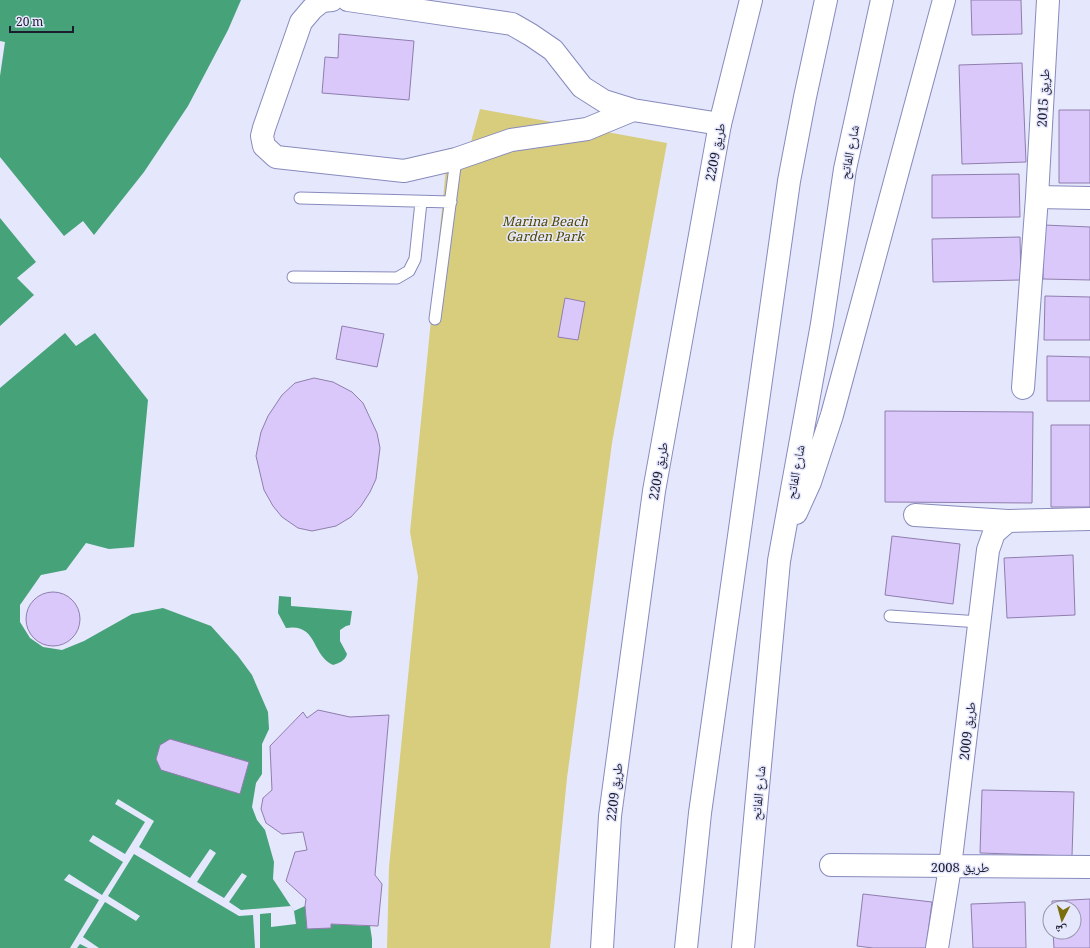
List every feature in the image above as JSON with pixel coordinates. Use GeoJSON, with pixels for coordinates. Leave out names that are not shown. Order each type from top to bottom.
{"type":"FeatureCollection","features":[{"type":"Feature","properties":{"kind":"street"},"geometry":{"type":"LineString","coordinates":[[332,0],[322,1],[312,9],[301,22],[262,136],[264,146],[276,157],[404,171],[456,159],[511,140],[587,129],[633,110]]}},
{"type":"Feature","properties":{"kind":"street"},"geometry":{"type":"LineString","coordinates":[[348,0],[512,24],[553,50],[582,87],[604,101],[633,110],[720,124]]}},
{"type":"Feature","properties":{"kind":"street","name":"طريق 2209"},"geometry":{"type":"LineString","coordinates":[[602,948],[610,816],[654,491],[720,124],[751,0]]}},
{"type":"Feature","properties":{"kind":"street"},"geometry":{"type":"LineString","coordinates":[[686,948],[700,814],[789,181],[826,0]]}},
{"type":"Feature","properties":{"kind":"street","name":"شارع الفاتح"},"geometry":{"type":"LineString","coordinates":[[744,948],[779,561],[822,324],[845,169],[882,0]]}},
{"type":"Feature","properties":{"kind":"street"},"geometry":{"type":"LineString","coordinates":[[779,561],[796,514],[810,482],[832,415],[944,0]]}},
{"type":"Feature","properties":{"kind":"street","name":"طريق 2015"},"geometry":{"type":"LineString","coordinates":[[1023,388],[1037,197],[1048,0]]}},
{"type":"Feature","properties":{"kind":"street"},"geometry":{"type":"LineString","coordinates":[[1037,197],[1090,198]]}},
{"type":"Feature","properties":{"kind":"street"},"geometry":{"type":"LineString","coordinates":[[915,515],[1008,521],[1090,519]]}},
{"type":"Feature","properties":{"kind":"street","name":"طريق 2009"},"geometry":{"type":"LineString","coordinates":[[937,948],[950,867],[988,550],[994,533],[1008,521]]}},
{"type":"Feature","properties":{"kind":"street","name":"طريق 2008"},"geometry":{"type":"LineString","coordinates":[[831,865],[1090,867]]}},
{"type":"Feature","properties":{"kind":"lane"},"geometry":{"type":"LineString","coordinates":[[435,319],[456,159]]}},
{"type":"Feature","properties":{"kind":"lane"},"geometry":{"type":"LineString","coordinates":[[300,198],[451,202]]}},
{"type":"Feature","properties":{"kind":"lane"},"geometry":{"type":"LineString","coordinates":[[293,277],[397,278],[409,270],[415,259],[421,202]]}},
{"type":"Feature","properties":{"kind":"lane"},"geometry":{"type":"LineString","coordinates":[[890,616],[980,622]]}},
{"type":"Feature","properties":{"kind":"green space","name":"Marina Beach Garden Park"},"geometry":{"type":"Polygon","coordinates":[[[480,109],[667,143],[612,443],[567,778],[550,948],[387,948],[389,867],[418,577],[410,532],[448,148],[469,149],[480,109]]]}},
{"type":"Feature","properties":{"kind":"shaded area"},"geometry":{"type":"Polygon","coordinates":[[[0,0],[241,0],[228,30],[188,106],[144,172],[94,235],[83,221],[64,236],[0,157],[0,76],[5,42],[0,41],[0,0]]]}},
{"type":"Feature","properties":{"kind":"shaded area"},"geometry":{"type":"Polygon","coordinates":[[[0,218],[36,262],[17,278],[34,295],[0,326],[0,218]]]}},
{"type":"Feature","properties":{"kind":"shaded area"},"geometry":{"type":"Polygon","coordinates":[[[65,333],[76,346],[95,333],[148,400],[134,547],[109,549],[86,543],[66,570],[41,575],[20,605],[20,622],[30,638],[43,647],[62,650],[84,641],[132,614],[163,608],[211,626],[238,656],[252,675],[268,712],[269,729],[262,744],[262,774],[256,783],[252,807],[257,820],[265,830],[274,862],[273,879],[294,911],[305,906],[308,928],[331,928],[331,924],[370,926],[372,948],[0,948],[0,388],[65,333]]]}},
{"type":"Feature","properties":{"kind":"shaded area"},"geometry":{"type":"Polygon","coordinates":[[[279,596],[291,597],[291,606],[352,611],[350,625],[340,630],[340,641],[347,654],[343,660],[333,665],[321,654],[304,630],[286,628],[278,613],[279,596]]]}},
{"type":"Feature","properties":{"kind":"pier"},"geometry":{"type":"Polygon","coordinates":[[[118,799],[154,821],[139,847],[190,878],[210,849],[216,853],[197,882],[224,898],[242,873],[247,876],[229,902],[241,910],[291,906],[294,911],[296,924],[271,927],[271,913],[260,914],[260,948],[255,948],[253,915],[239,916],[134,854],[108,896],[140,916],[136,921],[105,902],[83,937],[99,948],[88,948],[80,944],[77,948],[70,948],[99,900],[64,880],[69,874],[102,895],[123,862],[89,841],[93,835],[125,854],[145,822],[115,804],[118,799]]]}},
{"type":"Feature","properties":{"kind":"building"},"geometry":{"type":"Polygon","coordinates":[[[971,0],[1021,0],[1022,34],[972,35],[971,0]]]}},
{"type":"Feature","properties":{"kind":"building"},"geometry":{"type":"Polygon","coordinates":[[[339,34],[414,41],[409,100],[322,93],[325,57],[338,58],[339,34]]]}},
{"type":"Feature","properties":{"kind":"building"},"geometry":{"type":"Polygon","coordinates":[[[1022,63],[1026,162],[962,164],[959,65],[1022,63]]]}},
{"type":"Feature","properties":{"kind":"building"},"geometry":{"type":"Polygon","coordinates":[[[1059,110],[1090,110],[1090,183],[1059,183],[1059,110]]]}},
{"type":"Feature","properties":{"kind":"building"},"geometry":{"type":"Polygon","coordinates":[[[1019,174],[1020,217],[932,218],[932,175],[1019,174]]]}},
{"type":"Feature","properties":{"kind":"building"},"geometry":{"type":"Polygon","coordinates":[[[1044,225],[1090,227],[1090,280],[1043,279],[1044,225]]]}},
{"type":"Feature","properties":{"kind":"building"},"geometry":{"type":"Polygon","coordinates":[[[1020,237],[1021,280],[933,282],[932,239],[1020,237]]]}},
{"type":"Feature","properties":{"kind":"building"},"geometry":{"type":"Polygon","coordinates":[[[1045,296],[1090,297],[1090,340],[1044,340],[1045,296]]]}},
{"type":"Feature","properties":{"kind":"building"},"geometry":{"type":"Polygon","coordinates":[[[565,298],[585,302],[578,340],[558,337],[565,298]]]}},
{"type":"Feature","properties":{"kind":"building"},"geometry":{"type":"Polygon","coordinates":[[[342,326],[384,334],[377,367],[336,359],[342,326]]]}},
{"type":"Feature","properties":{"kind":"building"},"geometry":{"type":"Polygon","coordinates":[[[1047,356],[1090,357],[1090,401],[1047,401],[1047,356]]]}},
{"type":"Feature","properties":{"kind":"building"},"geometry":{"type":"Polygon","coordinates":[[[314,378],[333,382],[352,392],[363,403],[377,433],[380,448],[376,479],[361,506],[351,517],[336,526],[312,531],[298,528],[282,517],[273,506],[264,490],[256,456],[261,432],[268,416],[282,395],[295,383],[314,378]]]}},
{"type":"Feature","properties":{"kind":"building"},"geometry":{"type":"Polygon","coordinates":[[[885,411],[1033,412],[1032,503],[885,502],[885,411]]]}},
{"type":"Feature","properties":{"kind":"building"},"geometry":{"type":"Polygon","coordinates":[[[1051,425],[1090,425],[1090,507],[1051,507],[1051,425]]]}},
{"type":"Feature","properties":{"kind":"building"},"geometry":{"type":"Polygon","coordinates":[[[892,536],[960,544],[953,604],[885,595],[892,536]]]}},
{"type":"Feature","properties":{"kind":"building"},"geometry":{"type":"Polygon","coordinates":[[[1073,555],[1075,615],[1007,618],[1004,558],[1073,555]]]}},
{"type":"Feature","properties":{"kind":"building"},"geometry":{"type":"Polygon","coordinates":[[[53,592],[63,594],[72,600],[78,609],[80,619],[78,629],[72,638],[63,644],[53,646],[43,644],[34,638],[28,629],[26,619],[28,609],[34,600],[43,594],[53,592]]]}},
{"type":"Feature","properties":{"kind":"building"},"geometry":{"type":"Polygon","coordinates":[[[318,710],[350,717],[389,715],[375,875],[382,884],[378,926],[331,924],[331,928],[307,929],[305,906],[306,899],[286,881],[295,852],[307,850],[303,832],[282,834],[266,823],[261,809],[263,798],[272,790],[270,746],[303,712],[307,718],[318,710]]]}},
{"type":"Feature","properties":{"kind":"building"},"geometry":{"type":"Polygon","coordinates":[[[170,739],[249,762],[240,794],[161,770],[156,759],[160,745],[170,739]]]}},
{"type":"Feature","properties":{"kind":"building"},"geometry":{"type":"Polygon","coordinates":[[[982,790],[1074,792],[1072,856],[980,853],[982,790]]]}},
{"type":"Feature","properties":{"kind":"building"},"geometry":{"type":"Polygon","coordinates":[[[863,894],[932,902],[926,948],[873,948],[857,946],[863,894]]]}},
{"type":"Feature","properties":{"kind":"building"},"geometry":{"type":"Polygon","coordinates":[[[1090,899],[1090,948],[1054,948],[1054,940],[1082,940],[1082,900],[1071,900],[1090,899]]]}},
{"type":"Feature","properties":{"kind":"building"},"geometry":{"type":"Polygon","coordinates":[[[1025,902],[1026,948],[973,948],[971,904],[1025,902]]]}}]}
